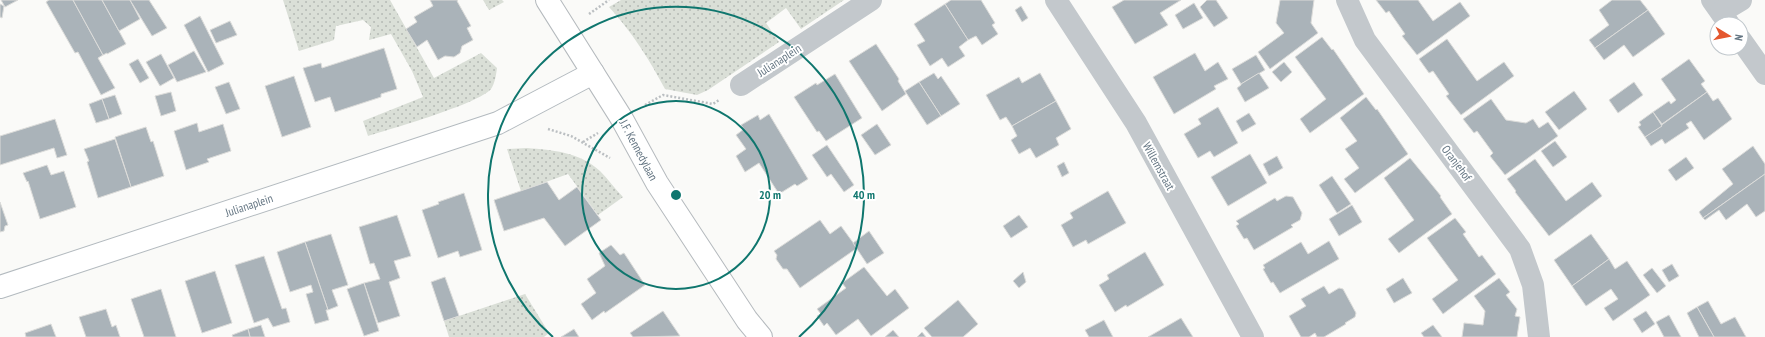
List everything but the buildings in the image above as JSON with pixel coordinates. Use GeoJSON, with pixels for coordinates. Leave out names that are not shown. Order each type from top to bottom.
{"type":"FeatureCollection","features":[{"type":"Feature","properties":{"kind":"street","name":"J.F. Kennedylaan"},"geometry":{"type":"LineString","coordinates":[[546,0],[622,119],[656,183],[747,320],[761,337]]}},
{"type":"Feature","properties":{"kind":"street","name":"Julianaplein"},"geometry":{"type":"LineString","coordinates":[[741,85],[871,0]]}},
{"type":"Feature","properties":{"kind":"street","name":"Willemstraat"},"geometry":{"type":"LineString","coordinates":[[1056,0],[1136,124],[1253,337]]}},
{"type":"Feature","properties":{"kind":"street","name":"Oranjehof"},"geometry":{"type":"LineString","coordinates":[[1347,0],[1365,40],[1520,249],[1533,284],[1538,337]]}},
{"type":"Feature","properties":{"kind":"street"},"geometry":{"type":"LineString","coordinates":[[1721,12],[1741,0]]}},
{"type":"Feature","properties":{"kind":"street"},"geometry":{"type":"LineString","coordinates":[[1749,51],[1765,74]]}},
{"type":"Feature","properties":{"kind":"street","name":"Julianaplein"},"geometry":{"type":"LineString","coordinates":[[0,286],[498,123],[593,73]]}},
{"type":"Feature","properties":{"kind":"path"},"geometry":{"type":"LineString","coordinates":[[683,98],[713,104],[741,85]]}},
{"type":"Feature","properties":{"kind":"path"},"geometry":{"type":"LineString","coordinates":[[546,128],[571,136],[616,161]]}},
{"type":"Feature","properties":{"kind":"shaded area"},"geometry":{"type":"Polygon","coordinates":[[[283,0],[390,0],[434,78],[481,53],[497,68],[491,89],[470,102],[452,109],[368,136],[363,121],[423,97],[412,71],[391,34],[369,40],[371,27],[363,20],[336,26],[334,40],[299,51],[283,0]]]}},
{"type":"Feature","properties":{"kind":"shaded area"},"geometry":{"type":"Polygon","coordinates":[[[483,0],[502,0],[504,2],[489,10],[483,0]]]}},
{"type":"Feature","properties":{"kind":"shaded area"},"geometry":{"type":"Polygon","coordinates":[[[621,0],[844,0],[801,29],[786,8],[766,23],[779,42],[708,90],[697,95],[665,89],[640,46],[609,7],[621,0]]]}},
{"type":"Feature","properties":{"kind":"shaded area"},"geometry":{"type":"Polygon","coordinates":[[[527,148],[566,153],[584,160],[600,171],[623,197],[598,215],[568,174],[521,191],[507,149],[527,148]]]}},
{"type":"Feature","properties":{"kind":"shaded area"},"geometry":{"type":"Polygon","coordinates":[[[525,294],[549,333],[544,337],[449,337],[444,321],[525,294]]]}}]}
